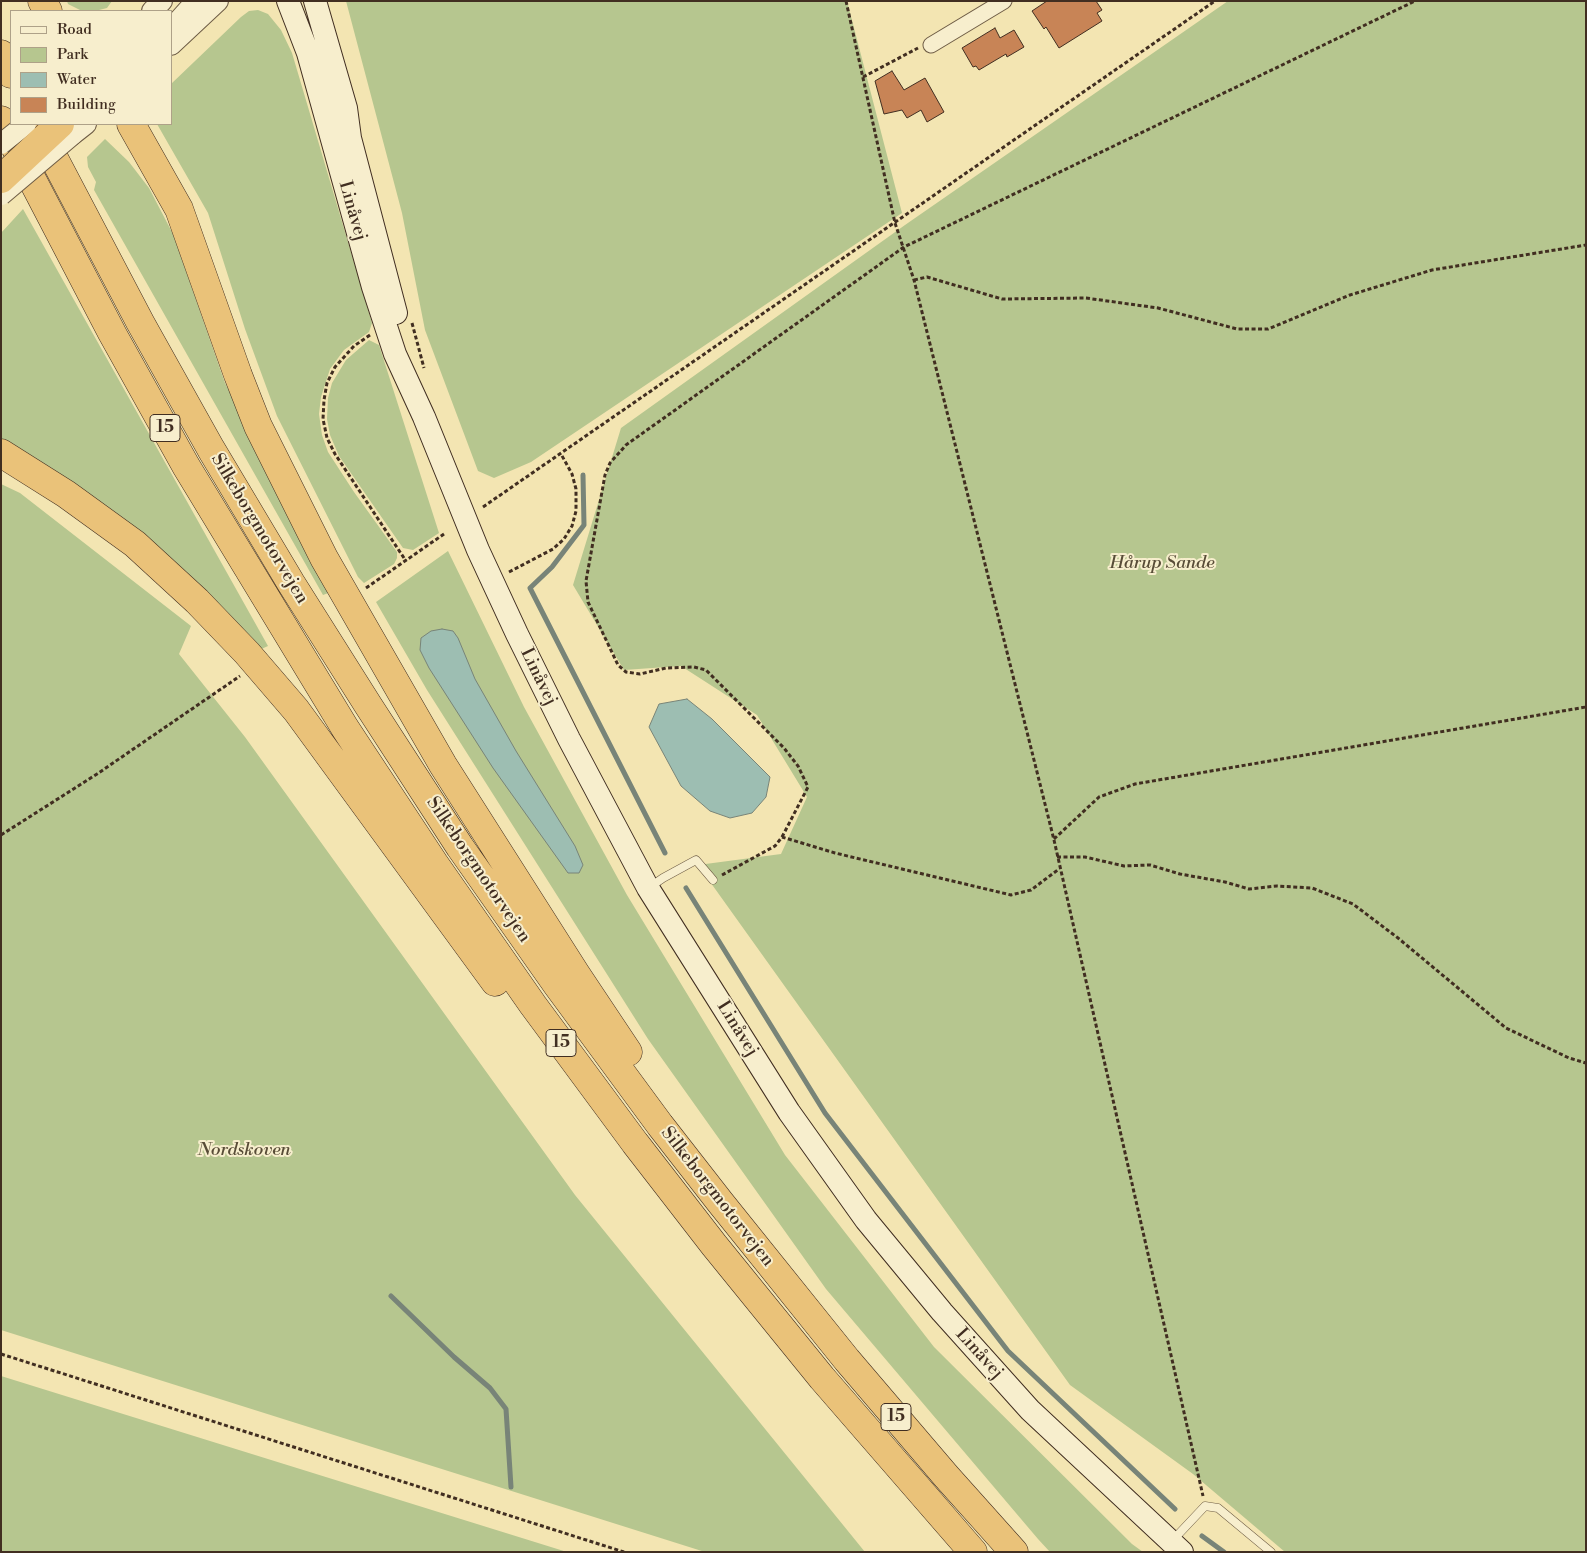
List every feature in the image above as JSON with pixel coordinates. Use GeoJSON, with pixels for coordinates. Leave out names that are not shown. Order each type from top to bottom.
{"type":"FeatureCollection","features":[{"type":"Feature","properties":{"kind":"highway"},"geometry":{"type":"LineString","coordinates":[[1,54],[10,72]]}},
{"type":"Feature","properties":{"kind":"highway","name":"Silkeborgmotorvejen"},"geometry":{"type":"LineString","coordinates":[[37,125],[140,322],[211,449],[290,583],[460,847],[557,985],[660,1125],[781,1279],[940,1469],[1014,1552]]}},
{"type":"Feature","properties":{"kind":"highway"},"geometry":{"type":"LineString","coordinates":[[111,125],[158,172]]}},
{"type":"Feature","properties":{"kind":"highway"},"geometry":{"type":"LineString","coordinates":[[132,125],[179,209],[258,426],[324,558],[443,765],[488,838],[576,974],[781,1279]]}},
{"type":"Feature","properties":{"kind":"highway"},"geometry":{"type":"LineString","coordinates":[[1,179],[73,128]]}},
{"type":"Feature","properties":{"kind":"highway","name":"Silkeborgmotorvejen"},"geometry":{"type":"LineString","coordinates":[[7,134],[112,333],[186,466],[345,728],[434,863],[538,1013],[635,1143],[795,1346],[973,1552]]}},
{"type":"Feature","properties":{"kind":"highway"},"geometry":{"type":"LineString","coordinates":[[1,454],[66,494],[135,544],[197,601],[248,653],[296,710],[561,1073],[625,1153],[795,1346]]}},
{"type":"Feature","properties":{"kind":"main road","name":"Linåvej"},"geometry":{"type":"LineString","coordinates":[[288,1],[308,53],[373,287],[395,354],[424,417],[478,550],[517,634],[569,739],[648,888],[789,1112],[866,1220],[942,1312],[1030,1410],[1176,1547]]}},
{"type":"Feature","properties":{"kind":"main road"},"geometry":{"type":"LineString","coordinates":[[303,1],[337,111],[350,138]]}},
{"type":"Feature","properties":{"kind":"main road","name":"Linåvej"},"geometry":{"type":"LineString","coordinates":[[315,1],[346,108],[350,138],[424,417]]}},
{"type":"Feature","properties":{"kind":"street"},"geometry":{"type":"LineString","coordinates":[[153,10],[162,1]]}},
{"type":"Feature","properties":{"kind":"street"},"geometry":{"type":"LineString","coordinates":[[172,28],[196,1]]}},
{"type":"Feature","properties":{"kind":"street"},"geometry":{"type":"LineString","coordinates":[[172,44],[218,1]]}},
{"type":"Feature","properties":{"kind":"street"},"geometry":{"type":"LineString","coordinates":[[931,45],[1004,1]]}},
{"type":"Feature","properties":{"kind":"street"},"geometry":{"type":"LineString","coordinates":[[1,195],[73,128]]}},
{"type":"Feature","properties":{"kind":"lane"},"geometry":{"type":"LineString","coordinates":[[648,888],[696,860],[713,880]]}},
{"type":"Feature","properties":{"kind":"lane"},"geometry":{"type":"LineString","coordinates":[[1176,1547],[1205,1506],[1218,1508],[1271,1552]]}},
{"type":"Feature","properties":{"kind":"path"},"geometry":{"type":"LineString","coordinates":[[846,1],[895,223],[914,280],[1054,840],[1205,1506]]}},
{"type":"Feature","properties":{"kind":"path"},"geometry":{"type":"LineString","coordinates":[[484,507],[1215,1]]}},
{"type":"Feature","properties":{"kind":"path"},"geometry":{"type":"LineString","coordinates":[[713,880],[775,846],[782,837],[808,787],[798,766],[784,748],[706,670],[694,667],[666,668],[632,674],[626,672],[618,665],[588,602],[586,581],[605,475],[610,463],[626,445],[904,247],[1415,1]]}},
{"type":"Feature","properties":{"kind":"path"},"geometry":{"type":"LineString","coordinates":[[863,77],[921,47],[931,45]]}},
{"type":"Feature","properties":{"kind":"path"},"geometry":{"type":"LineString","coordinates":[[914,280],[927,277],[1002,299],[1086,298],[1158,308],[1237,329],[1268,330],[1350,295],[1432,270],[1586,245]]}},
{"type":"Feature","properties":{"kind":"path"},"geometry":{"type":"LineString","coordinates":[[411,318],[426,374]]}},
{"type":"Feature","properties":{"kind":"path"},"geometry":{"type":"LineString","coordinates":[[374,334],[361,340],[335,367],[327,383],[323,419],[327,438],[335,454],[406,561]]}},
{"type":"Feature","properties":{"kind":"path"},"geometry":{"type":"LineString","coordinates":[[506,573],[553,550],[564,539],[572,526],[576,511],[576,488],[572,474],[561,454]]}},
{"type":"Feature","properties":{"kind":"path"},"geometry":{"type":"LineString","coordinates":[[363,590],[444,534]]}},
{"type":"Feature","properties":{"kind":"path"},"geometry":{"type":"LineString","coordinates":[[1,835],[97,774],[241,674]]}},
{"type":"Feature","properties":{"kind":"path"},"geometry":{"type":"LineString","coordinates":[[1054,840],[1099,797],[1135,784],[1586,707]]}},
{"type":"Feature","properties":{"kind":"path"},"geometry":{"type":"LineString","coordinates":[[782,837],[835,853],[1011,895],[1031,890],[1060,869]]}},
{"type":"Feature","properties":{"kind":"path"},"geometry":{"type":"LineString","coordinates":[[1057,857],[1085,857],[1124,866],[1150,865],[1180,874],[1225,882],[1249,889],[1276,886],[1312,888],[1353,904],[1398,938],[1506,1028],[1569,1058],[1586,1063]]}},
{"type":"Feature","properties":{"kind":"path"},"geometry":{"type":"LineString","coordinates":[[1,1354],[624,1552]]}},
{"type":"Feature","properties":{"kind":"green space"},"geometry":{"type":"Polygon","coordinates":[[[67,1],[112,1],[107,8],[99,10],[80,10],[68,4],[67,1]]]}},
{"type":"Feature","properties":{"kind":"green space"},"geometry":{"type":"Polygon","coordinates":[[[346,1],[847,1],[902,213],[531,462],[494,478],[478,471],[425,330],[402,213],[346,1]]]}},
{"type":"Feature","properties":{"kind":"green space","name":"Hårup Sande"},"geometry":{"type":"Polygon","coordinates":[[[1228,1],[1586,1],[1586,1552],[1285,1552],[1193,1474],[1070,1385],[698,865],[781,854],[807,797],[757,715],[681,666],[624,670],[573,585],[621,428],[905,225],[1228,1]]]}},
{"type":"Feature","properties":{"kind":"green space"},"geometry":{"type":"Polygon","coordinates":[[[258,10],[268,14],[281,30],[292,53],[372,323],[369,332],[344,350],[330,369],[321,397],[319,414],[322,435],[328,452],[397,552],[394,564],[364,583],[358,577],[277,416],[245,329],[208,213],[158,125],[172,125],[172,83],[249,11],[258,10]]]}},
{"type":"Feature","properties":{"kind":"green space"},"geometry":{"type":"Polygon","coordinates":[[[105,139],[129,162],[149,188],[173,234],[225,383],[331,592],[323,595],[94,190],[96,182],[88,167],[87,157],[105,139]]]}},
{"type":"Feature","properties":{"kind":"green space"},"geometry":{"type":"Polygon","coordinates":[[[23,209],[268,646],[257,651],[1,443],[1,233],[23,209]]]}},
{"type":"Feature","properties":{"kind":"green space"},"geometry":{"type":"Polygon","coordinates":[[[369,340],[379,345],[439,533],[413,550],[403,548],[339,456],[330,435],[327,419],[328,398],[332,383],[346,360],[369,340]]]}},
{"type":"Feature","properties":{"kind":"green space","name":"Nordskoven"},"geometry":{"type":"Polygon","coordinates":[[[1,484],[20,493],[191,626],[179,654],[245,737],[575,1195],[865,1552],[705,1552],[1,1330],[1,484]]]}},
{"type":"Feature","properties":{"kind":"green space"},"geometry":{"type":"Polygon","coordinates":[[[448,551],[524,707],[627,895],[785,1155],[934,1347],[1132,1544],[1143,1552],[1050,1552],[826,1289],[648,1039],[427,690],[376,602],[448,551]]]}},
{"type":"Feature","properties":{"kind":"green space"},"geometry":{"type":"Polygon","coordinates":[[[1,1376],[567,1552],[1,1552],[1,1376]]]}},
{"type":"Feature","properties":{"kind":"water"},"geometry":{"type":"Polygon","coordinates":[[[442,629],[453,631],[458,638],[475,679],[516,751],[575,846],[583,865],[579,873],[568,873],[493,768],[429,668],[420,650],[421,638],[431,631],[442,629]]]}},
{"type":"Feature","properties":{"kind":"water"},"geometry":{"type":"Polygon","coordinates":[[[687,699],[712,719],[770,777],[766,797],[752,813],[730,818],[710,811],[681,786],[649,727],[659,704],[687,699]]]}},
{"type":"Feature","properties":{"kind":"building"},"geometry":{"type":"Polygon","coordinates":[[[1047,1],[1096,1],[1102,10],[1097,13],[1102,21],[1059,48],[1046,27],[1044,29],[1032,11],[1047,1]]]}},
{"type":"Feature","properties":{"kind":"building"},"geometry":{"type":"Polygon","coordinates":[[[995,28],[1000,38],[1014,30],[1024,47],[1007,57],[1006,54],[979,70],[976,66],[973,67],[962,48],[995,28]]]}},
{"type":"Feature","properties":{"kind":"building"},"geometry":{"type":"Polygon","coordinates":[[[892,71],[904,90],[925,78],[944,112],[927,122],[921,110],[907,118],[902,110],[884,114],[875,81],[892,71]]]}},
{"type":"Feature","properties":{"kind":"waterway"},"geometry":{"type":"LineString","coordinates":[[583,475],[584,525],[552,567],[530,588],[665,853]]}},
{"type":"Feature","properties":{"kind":"waterway"},"geometry":{"type":"LineString","coordinates":[[686,888],[825,1113],[1008,1351],[1175,1509]]}},
{"type":"Feature","properties":{"kind":"waterway"},"geometry":{"type":"LineString","coordinates":[[391,1296],[454,1357],[490,1388],[506,1409],[511,1487]]}},
{"type":"Feature","properties":{"kind":"waterway"},"geometry":{"type":"LineString","coordinates":[[1202,1536],[1224,1552]]}}]}
